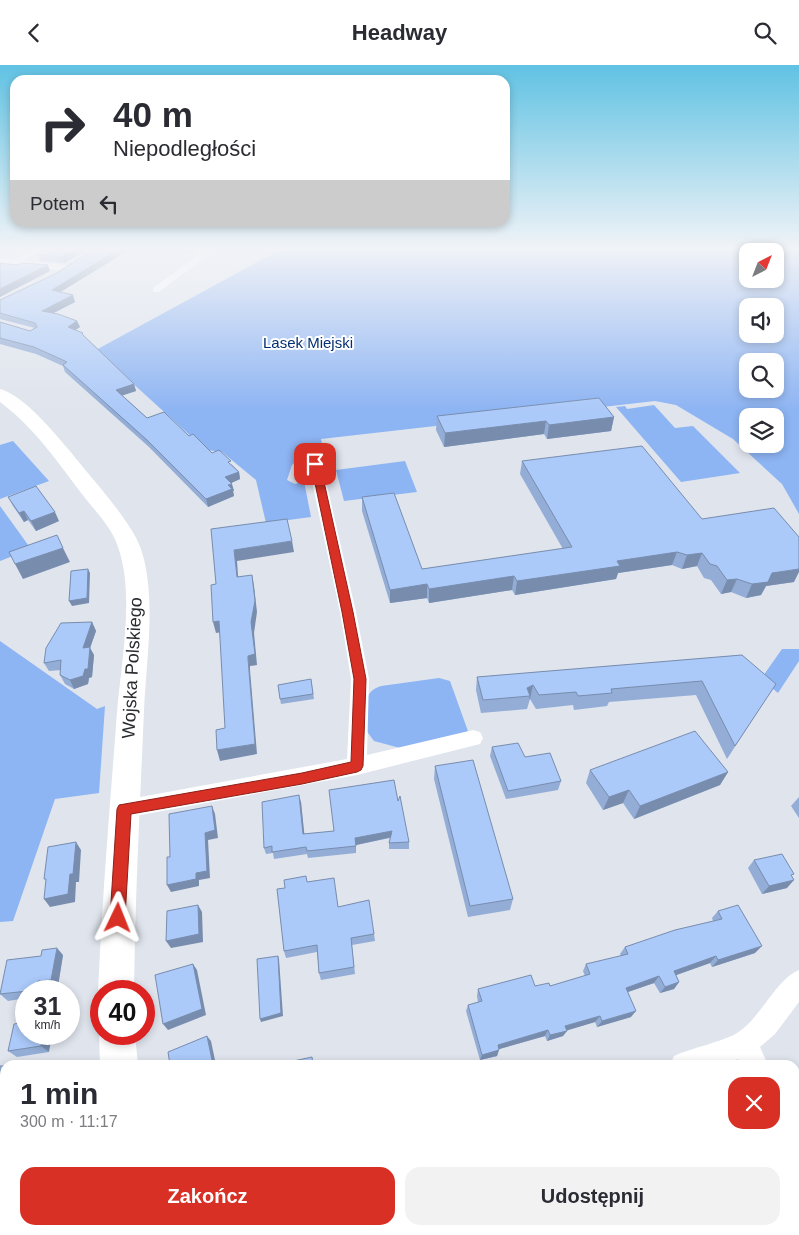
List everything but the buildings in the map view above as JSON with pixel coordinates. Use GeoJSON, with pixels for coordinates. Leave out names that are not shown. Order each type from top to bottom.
{"type":"FeatureCollection","features":[{"type":"Feature","properties":{"kind":"street","name":"Wojska Polskiego"},"geometry":{"type":"LineString","coordinates":[[0,394],[21,410],[72,467],[115,523],[130,550],[136,576],[136,620],[119,873],[116,980]]}},
{"type":"Feature","properties":{"kind":"street"},"geometry":{"type":"LineString","coordinates":[[314,459],[348,612],[360,679],[357,766]]}},
{"type":"Feature","properties":{"kind":"street"},"geometry":{"type":"LineString","coordinates":[[124,809],[302,779],[473,738]]}},
{"type":"Feature","properties":{"kind":"street"},"geometry":{"type":"LineString","coordinates":[[713,1060],[750,1054],[766,1025],[799,982]]}},
{"type":"Feature","properties":{"kind":"street"},"geometry":{"type":"LineString","coordinates":[[118,1045],[119,1060]]}},
{"type":"Feature","properties":{"kind":"green space","name":"Lasek Miejski"},"geometry":{"type":"Polygon","coordinates":[[[183,303],[739,303],[739,343],[784,343],[784,303],[799,303],[799,514],[782,484],[748,453],[784,453],[784,408],[739,408],[739,445],[676,405],[655,401],[321,439],[325,456],[300,458],[292,465],[287,480],[295,484],[304,481],[311,517],[266,523],[256,480],[222,452],[206,450],[118,370],[94,351],[183,303]]]}},
{"type":"Feature","properties":{"kind":"green space"},"geometry":{"type":"Polygon","coordinates":[[[654,405],[675,428],[693,426],[740,473],[681,482],[616,407],[625,406],[627,409],[654,405]]]}},
{"type":"Feature","properties":{"kind":"green space"},"geometry":{"type":"Polygon","coordinates":[[[13,441],[49,481],[0,499],[0,445],[13,441]]]}},
{"type":"Feature","properties":{"kind":"green space"},"geometry":{"type":"Polygon","coordinates":[[[405,461],[417,492],[344,501],[336,470],[405,461]]]}},
{"type":"Feature","properties":{"kind":"green space"},"geometry":{"type":"Polygon","coordinates":[[[0,506],[31,549],[0,561],[0,506]]]}},
{"type":"Feature","properties":{"kind":"green space"},"geometry":{"type":"Polygon","coordinates":[[[0,641],[97,709],[105,706],[99,793],[55,799],[13,921],[0,922],[0,641]]]}},
{"type":"Feature","properties":{"kind":"green space"},"geometry":{"type":"Polygon","coordinates":[[[782,649],[799,649],[799,661],[778,693],[761,679],[782,649]]]}},
{"type":"Feature","properties":{"kind":"green space"},"geometry":{"type":"Polygon","coordinates":[[[439,678],[450,681],[469,734],[400,748],[374,741],[365,729],[365,709],[367,697],[370,693],[381,686],[439,678]]]}},
{"type":"Feature","properties":{"kind":"route"},"geometry":{"type":"LineString","coordinates":[[118,918],[124,809],[302,779],[357,766],[360,679],[348,612],[315,464]]}}]}
